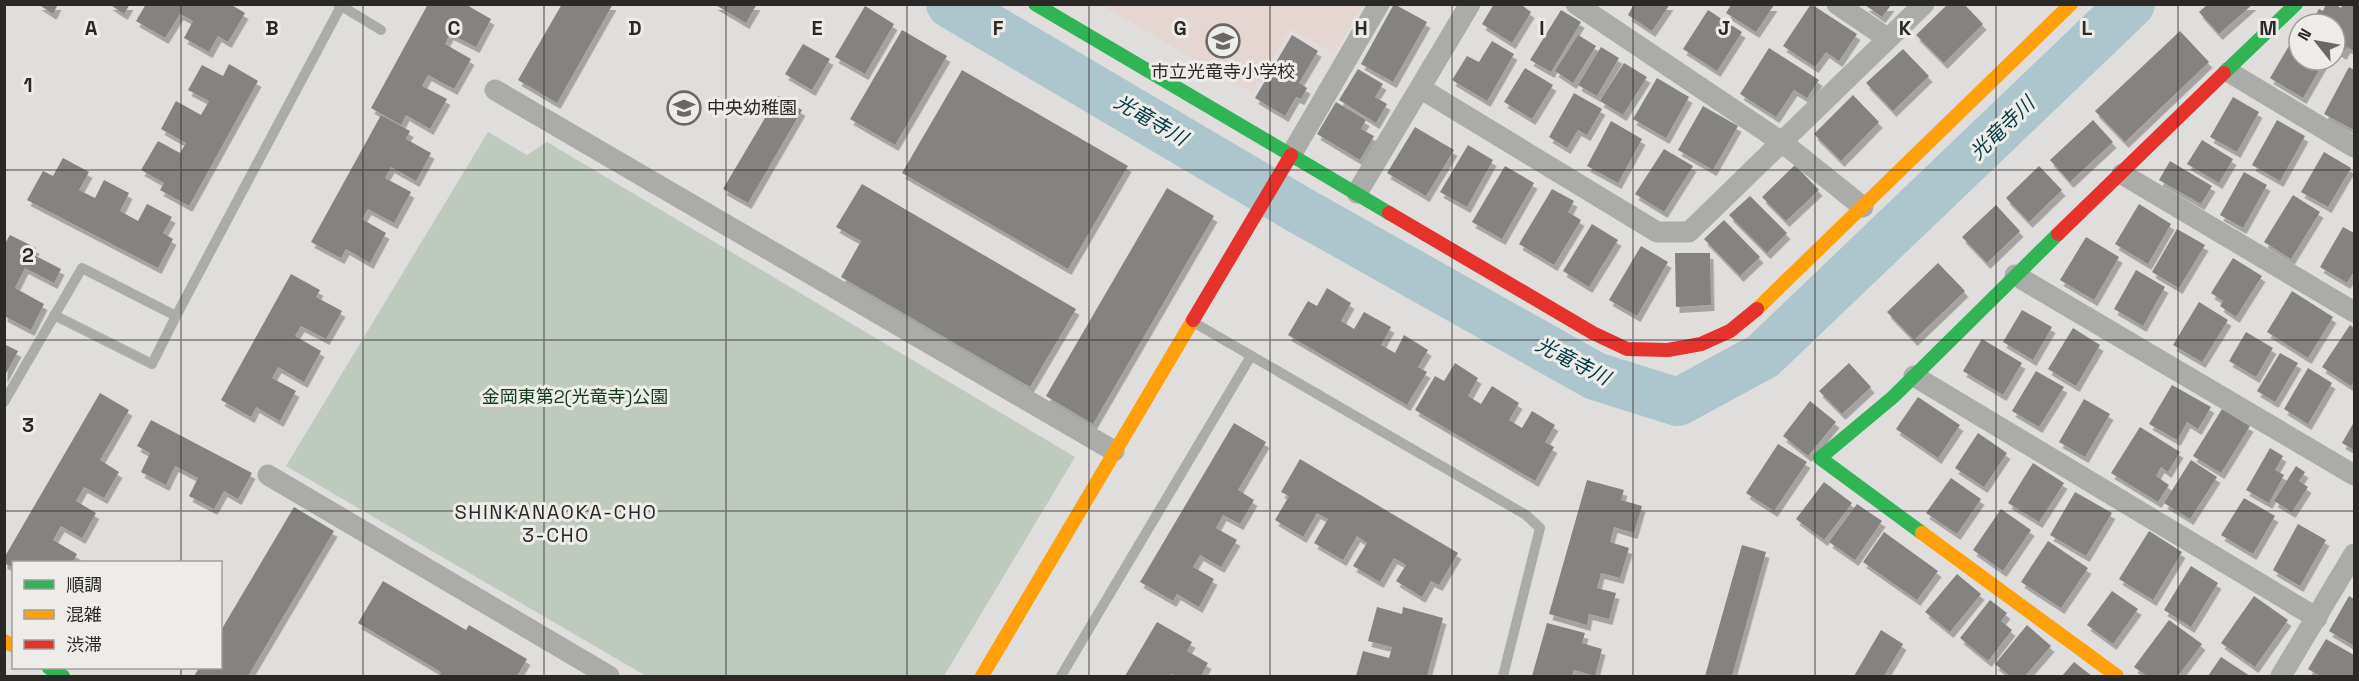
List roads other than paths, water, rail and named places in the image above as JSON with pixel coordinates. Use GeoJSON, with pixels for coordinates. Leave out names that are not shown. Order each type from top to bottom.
{"type":"FeatureCollection","features":[{"type":"Feature","properties":{"kind":"street"},"geometry":{"type":"LineString","coordinates":[[1035,4],[1593,333],[1627,348],[1668,350],[1701,344],[1730,331],[1758,308],[2071,4]]}},
{"type":"Feature","properties":{"kind":"street"},"geometry":{"type":"LineString","coordinates":[[982,676],[1379,4]]}},
{"type":"Feature","properties":{"kind":"street"},"geometry":{"type":"LineString","coordinates":[[1357,193],[1470,4]]}},
{"type":"Feature","properties":{"kind":"street"},"geometry":{"type":"LineString","coordinates":[[1576,4],[1783,143],[1863,207]]}},
{"type":"Feature","properties":{"kind":"street"},"geometry":{"type":"LineString","coordinates":[[1837,4],[1887,38]]}},
{"type":"Feature","properties":{"kind":"street"},"geometry":{"type":"LineString","coordinates":[[1420,88],[1657,232],[1689,232],[1924,4]]}},
{"type":"Feature","properties":{"kind":"street"},"geometry":{"type":"LineString","coordinates":[[2117,676],[1820,458],[1893,397],[2015,275],[2229,72],[2296,4]]}},
{"type":"Feature","properties":{"kind":"street"},"geometry":{"type":"LineString","coordinates":[[2229,72],[2355,147]]}},
{"type":"Feature","properties":{"kind":"street"},"geometry":{"type":"LineString","coordinates":[[495,90],[1114,451]]}},
{"type":"Feature","properties":{"kind":"street"},"geometry":{"type":"LineString","coordinates":[[2122,174],[2355,312]]}},
{"type":"Feature","properties":{"kind":"street"},"geometry":{"type":"LineString","coordinates":[[2015,275],[2355,475]]}},
{"type":"Feature","properties":{"kind":"street"},"geometry":{"type":"LineString","coordinates":[[1914,376],[2317,618]]}},
{"type":"Feature","properties":{"kind":"street"},"geometry":{"type":"LineString","coordinates":[[268,475],[609,676]]}},
{"type":"Feature","properties":{"kind":"street"},"geometry":{"type":"LineString","coordinates":[[2281,676],[2355,554]]}},
{"type":"Feature","properties":{"kind":"lane"},"geometry":{"type":"LineString","coordinates":[[54,315],[152,363],[339,5],[381,30]]}},
{"type":"Feature","properties":{"kind":"lane"},"geometry":{"type":"LineString","coordinates":[[4,402],[82,268],[176,315]]}},
{"type":"Feature","properties":{"kind":"lane"},"geometry":{"type":"LineString","coordinates":[[1191,321],[1526,515],[1540,528],[1503,676]]}},
{"type":"Feature","properties":{"kind":"lane"},"geometry":{"type":"LineString","coordinates":[[1061,676],[1251,356]]}},
{"type":"Feature","properties":{"kind":"waterway","name":"光竜寺川"},"geometry":{"type":"LineString","coordinates":[[950,4],[1296,208],[1595,376],[1678,402],[1763,356],[2131,4]]}},
{"type":"Feature","properties":{"kind":"place","name":"市立光竜寺小学校"},"geometry":{"type":"Point","coordinates":[1223,41]}},
{"type":"Feature","properties":{"kind":"place","name":"中央幼稚園"},"geometry":{"type":"Point","coordinates":[684,108]}},
{"type":"Feature","properties":{"kind":"district","name":"SHINKANAOKA-CHO 3-CHO"},"geometry":{"type":"Point","coordinates":[556,524]}},
{"type":"Feature","properties":{"kind":"park label","name":"金岡東第2(光竜寺)公園"},"geometry":{"type":"Point","coordinates":[575,397]}}]}
